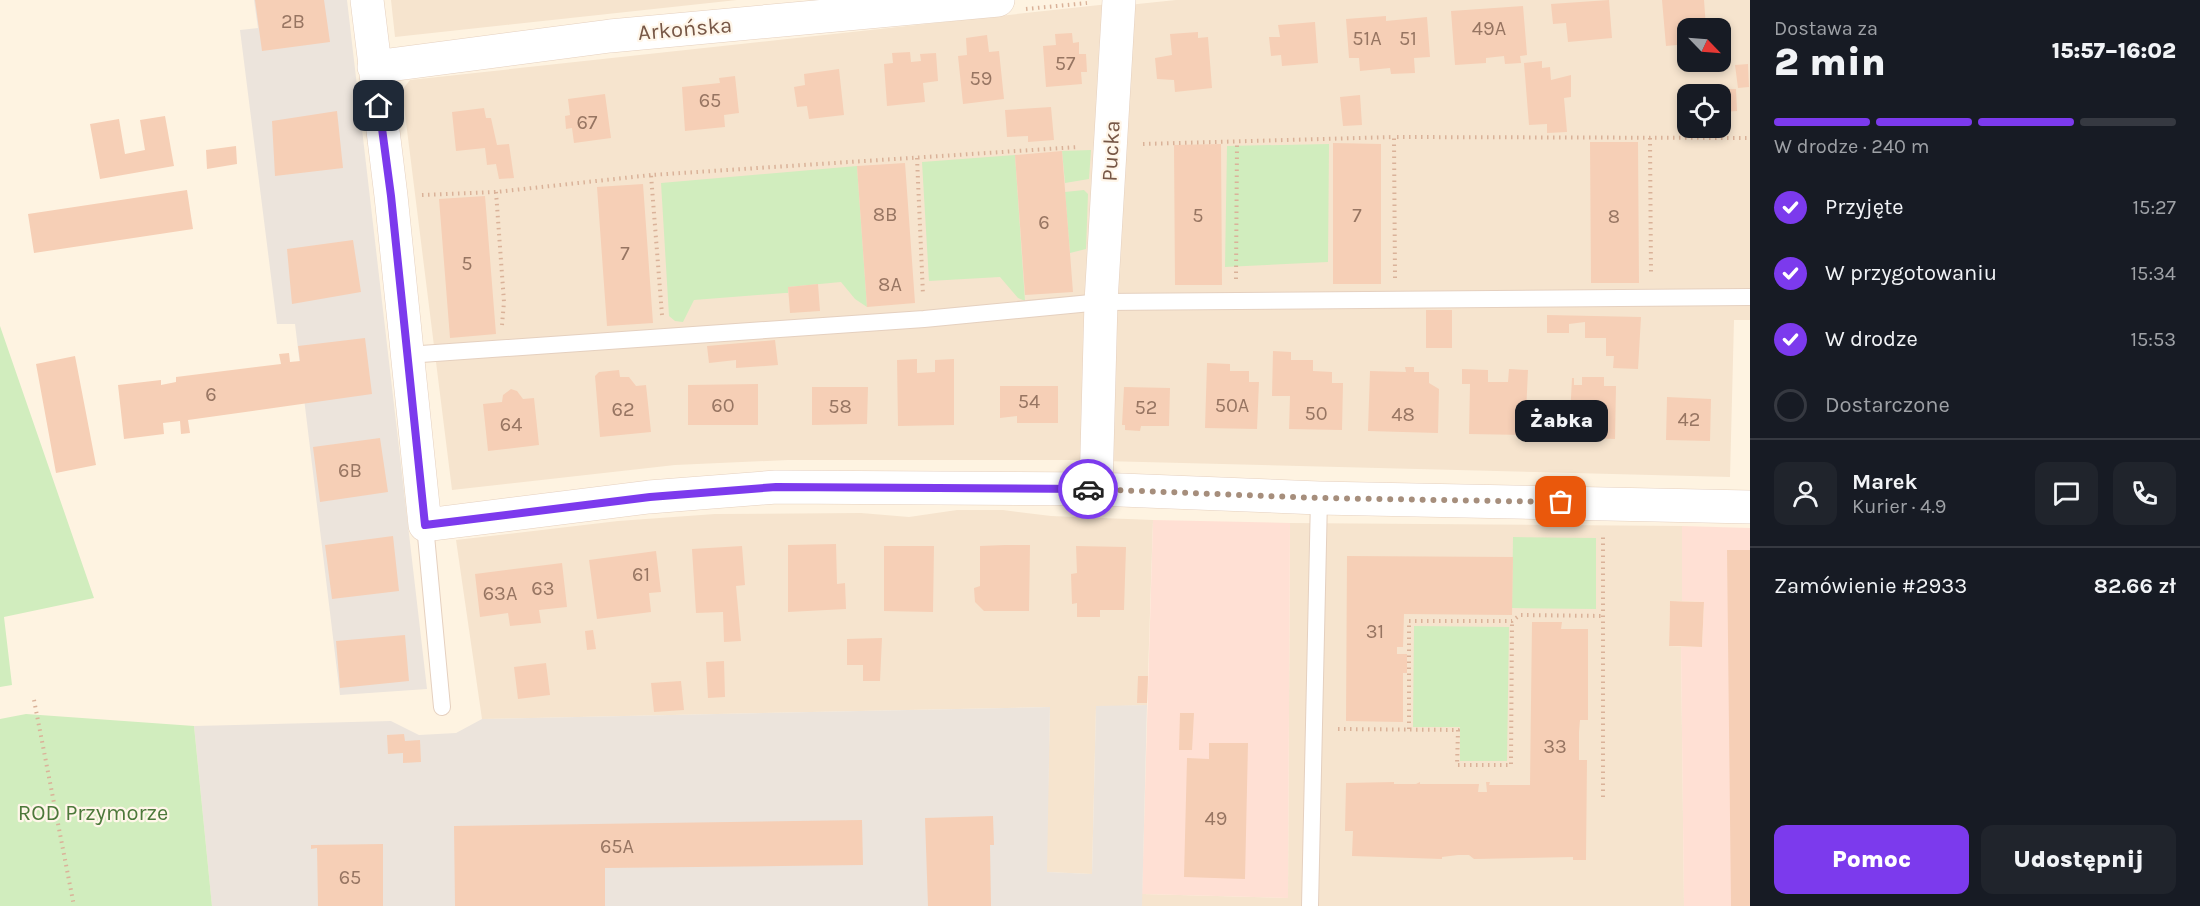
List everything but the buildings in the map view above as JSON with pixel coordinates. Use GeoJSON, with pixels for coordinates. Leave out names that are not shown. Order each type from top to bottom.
{"type":"FeatureCollection","features":[{"type":"Feature","properties":{"kind":"street"},"geometry":{"type":"LineString","coordinates":[[367,0],[391,196],[425,525],[660,496],[776,487],[1096,489],[1319,498],[1750,507]]}},
{"type":"Feature","properties":{"kind":"street","name":"Arkońska"},"geometry":{"type":"LineString","coordinates":[[374,67],[610,36],[998,0]]}},
{"type":"Feature","properties":{"kind":"street","name":"Pucka"},"geometry":{"type":"LineString","coordinates":[[1096,489],[1101,302],[1119,0]]}},
{"type":"Feature","properties":{"kind":"lane"},"geometry":{"type":"LineString","coordinates":[[407,355],[924,319],[1101,302],[1750,297]]}},
{"type":"Feature","properties":{"kind":"lane"},"geometry":{"type":"LineString","coordinates":[[1310,906],[1319,498]]}},
{"type":"Feature","properties":{"kind":"lane"},"geometry":{"type":"LineString","coordinates":[[425,525],[442,707]]}},
{"type":"Feature","properties":{"kind":"path"},"geometry":{"type":"LineString","coordinates":[[391,196],[496,192],[651,175],[1112,145],[1394,137],[1750,138]]}},
{"type":"Feature","properties":{"kind":"path"},"geometry":{"type":"LineString","coordinates":[[1394,137],[1396,300]]}},
{"type":"Feature","properties":{"kind":"path"},"geometry":{"type":"LineString","coordinates":[[1650,138],[1651,298]]}},
{"type":"Feature","properties":{"kind":"path"},"geometry":{"type":"LineString","coordinates":[[1236,301],[1238,141]]}},
{"type":"Feature","properties":{"kind":"path"},"geometry":{"type":"LineString","coordinates":[[917,158],[924,319]]}},
{"type":"Feature","properties":{"kind":"path"},"geometry":{"type":"LineString","coordinates":[[651,175],[663,337]]}},
{"type":"Feature","properties":{"kind":"path"},"geometry":{"type":"LineString","coordinates":[[496,192],[504,302],[500,348]]}},
{"type":"Feature","properties":{"kind":"path"},"geometry":{"type":"LineString","coordinates":[[1603,530],[1603,797]]}},
{"type":"Feature","properties":{"kind":"path"},"geometry":{"type":"LineString","coordinates":[[1409,729],[1409,621],[1512,621],[1520,615],[1604,616]]}},
{"type":"Feature","properties":{"kind":"path"},"geometry":{"type":"LineString","coordinates":[[1336,729],[1458,729],[1457,765],[1511,765],[1512,621]]}},
{"type":"Feature","properties":{"kind":"path"},"geometry":{"type":"LineString","coordinates":[[34,700],[74,906]]}},
{"type":"Feature","properties":{"kind":"shaded area"},"geometry":{"type":"Polygon","coordinates":[[[254,0],[347,0],[427,689],[340,695],[295,324],[277,324],[240,30],[258,28],[254,0]]]}},
{"type":"Feature","properties":{"kind":"shaded area"},"geometry":{"type":"Polygon","coordinates":[[[391,0],[737,0],[395,37],[391,0]]]}},
{"type":"Feature","properties":{"kind":"shaded area"},"geometry":{"type":"Polygon","coordinates":[[[1176,0],[1750,0],[1750,320],[1734,320],[1730,477],[1103,461],[1128,5],[1176,0]]]}},
{"type":"Feature","properties":{"kind":"shaded area"},"geometry":{"type":"Polygon","coordinates":[[[1109,4],[1081,460],[788,460],[675,465],[452,490],[402,90],[410,80],[1109,4]]]}},
{"type":"Feature","properties":{"kind":"shaded area"},"geometry":{"type":"Polygon","coordinates":[[[957,510],[1003,510],[1051,516],[1153,520],[1147,705],[1096,707],[1092,874],[1046,872],[1050,707],[482,719],[456,540],[618,521],[715,514],[861,513],[909,517],[957,510]]]}},
{"type":"Feature","properties":{"kind":"shaded area"},"geometry":{"type":"Polygon","coordinates":[[[1153,520],[1290,523],[1288,898],[1142,894],[1153,520]]]}},
{"type":"Feature","properties":{"kind":"shaded area"},"geometry":{"type":"Polygon","coordinates":[[[1290,523],[1682,526],[1682,601],[1670,601],[1669,646],[1681,647],[1684,906],[1142,906],[1142,894],[1288,898],[1290,523]]]}},
{"type":"Feature","properties":{"kind":"shaded area"},"geometry":{"type":"Polygon","coordinates":[[[1682,526],[1750,528],[1750,906],[1684,906],[1681,647],[1702,647],[1704,602],[1682,601],[1682,526]]]}},
{"type":"Feature","properties":{"kind":"shaded area"},"geometry":{"type":"Polygon","coordinates":[[[1147,705],[1142,906],[212,906],[194,726],[391,721],[419,735],[456,733],[482,719],[1050,707],[1047,872],[1092,874],[1096,706],[1147,705]]]}},
{"type":"Feature","properties":{"kind":"green space"},"geometry":{"type":"Polygon","coordinates":[[[1329,144],[1328,262],[1225,267],[1227,146],[1329,144]]]}},
{"type":"Feature","properties":{"kind":"green space"},"geometry":{"type":"Polygon","coordinates":[[[1091,150],[1089,179],[1065,183],[1062,151],[1091,150]]]}},
{"type":"Feature","properties":{"kind":"green space"},"geometry":{"type":"Polygon","coordinates":[[[1015,155],[1025,301],[1018,298],[1000,277],[929,281],[922,162],[1015,155]]]}},
{"type":"Feature","properties":{"kind":"green space"},"geometry":{"type":"Polygon","coordinates":[[[857,166],[867,307],[855,299],[841,282],[788,287],[788,293],[694,300],[683,322],[675,321],[669,316],[661,183],[857,166]]]}},
{"type":"Feature","properties":{"kind":"green space"},"geometry":{"type":"Polygon","coordinates":[[[1084,190],[1088,194],[1086,249],[1070,253],[1065,192],[1084,190]]]}},
{"type":"Feature","properties":{"kind":"green space"},"geometry":{"type":"Polygon","coordinates":[[[0,326],[94,598],[4,617],[12,685],[0,687],[0,326]]]}},
{"type":"Feature","properties":{"kind":"green space"},"geometry":{"type":"Polygon","coordinates":[[[1513,537],[1596,538],[1596,609],[1512,608],[1513,537]]]}},
{"type":"Feature","properties":{"kind":"green space"},"geometry":{"type":"Polygon","coordinates":[[[1414,626],[1509,627],[1507,761],[1460,761],[1460,727],[1413,727],[1414,626]]]}},
{"type":"Feature","properties":{"kind":"green space","name":"ROD Przymorze"},"geometry":{"type":"Polygon","coordinates":[[[26,714],[194,726],[212,906],[0,906],[0,719],[26,714]]]}},
{"type":"Feature","properties":{"kind":"way so far"},"geometry":{"type":"LineString","coordinates":[[1088,489],[1319,498],[1561,502]]}},
{"type":"Feature","properties":{"kind":"place","name":"Żabka"},"geometry":{"type":"Point","coordinates":[1561,502]}},
{"type":"Feature","properties":{"kind":"route"},"geometry":{"type":"LineString","coordinates":[[379,106],[391,196],[425,525],[650,497],[776,487],[1088,489]]}}]}
